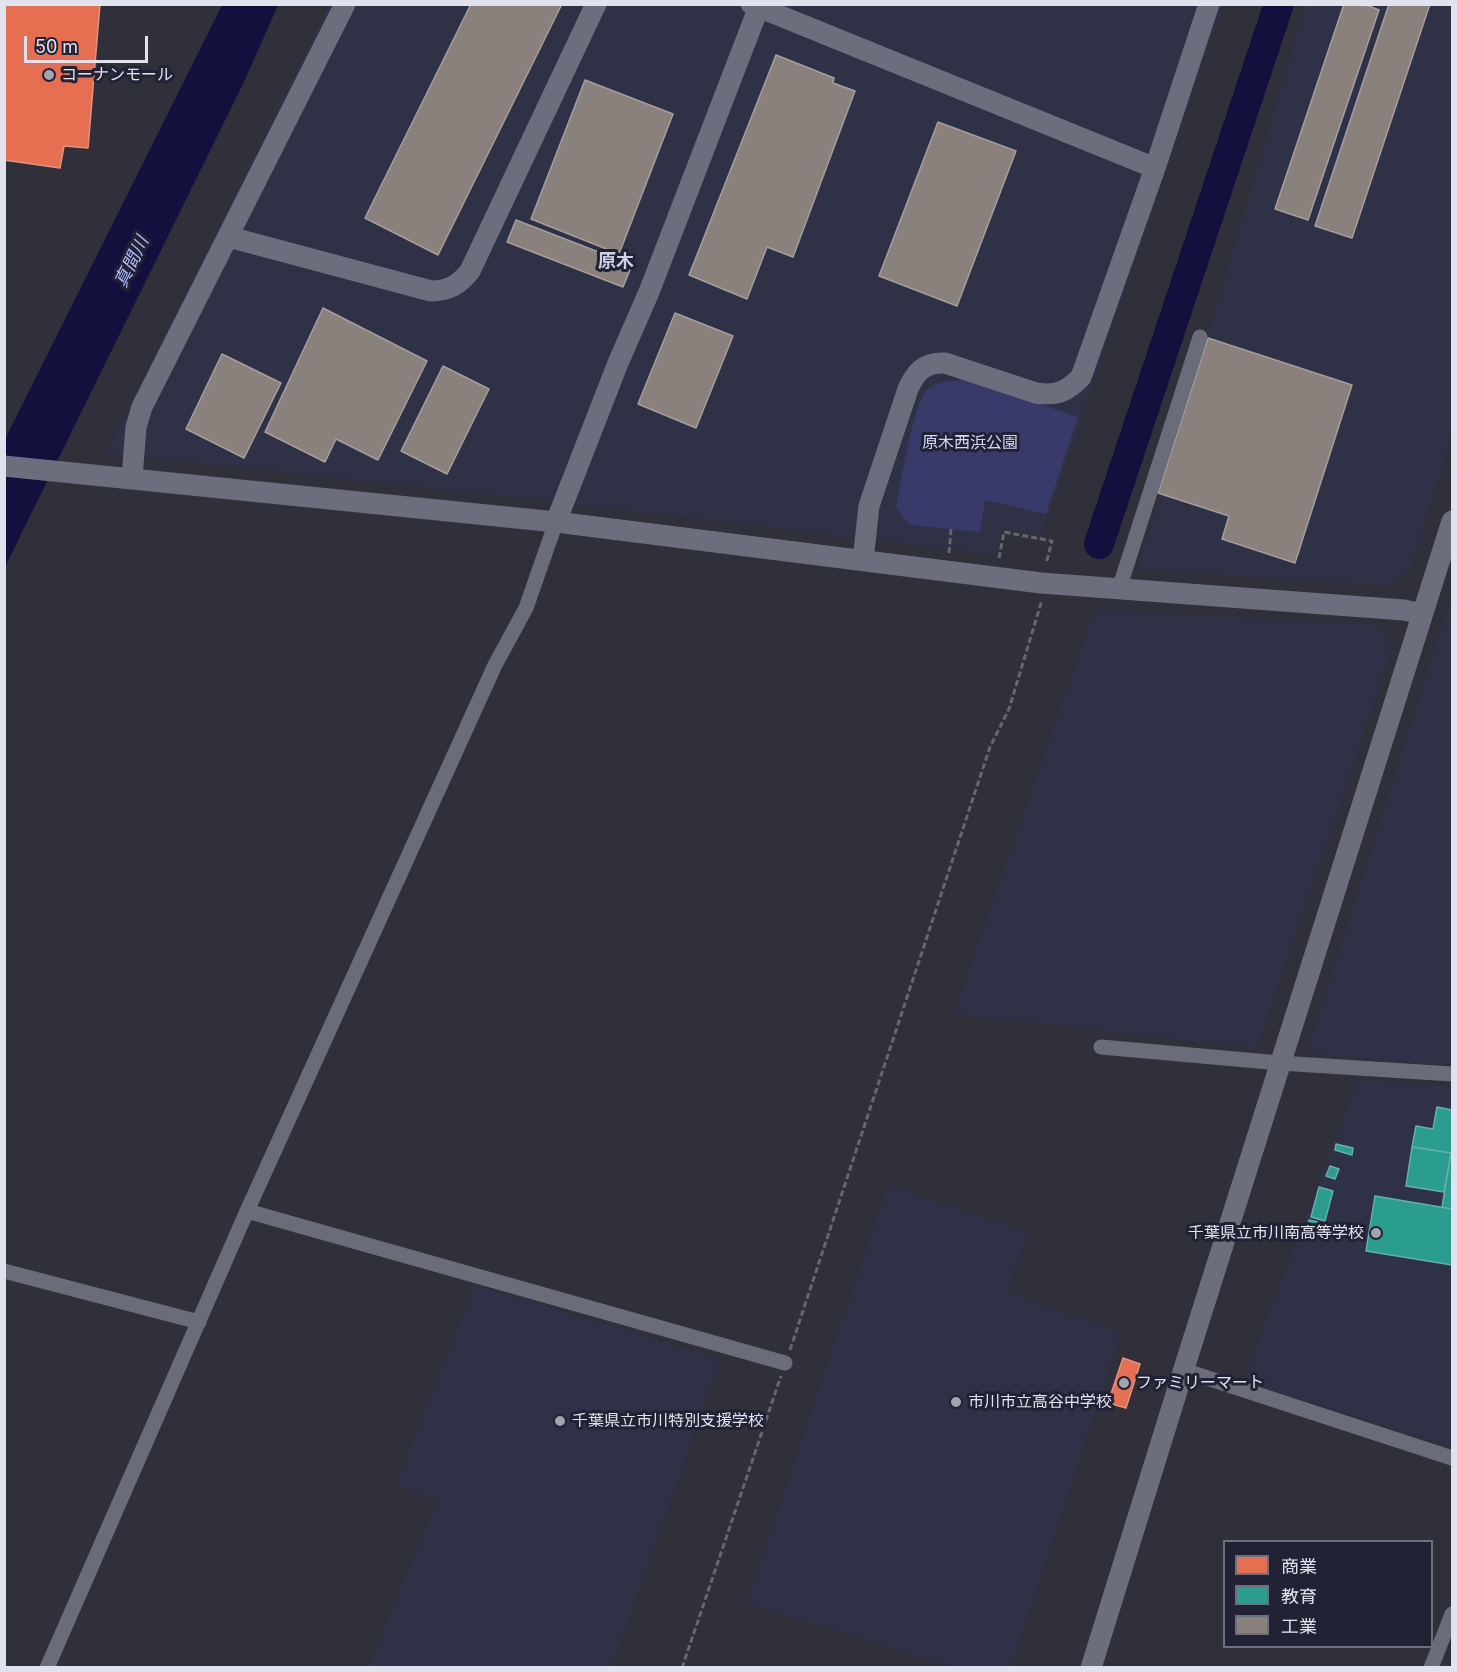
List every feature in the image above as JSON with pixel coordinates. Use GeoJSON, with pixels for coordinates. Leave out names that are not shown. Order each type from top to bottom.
{"type":"FeatureCollection","features":[{"type":"Feature","properties":{"kind":"street"},"geometry":{"type":"LineString","coordinates":[[132,478],[138,416],[345,4]]}},
{"type":"Feature","properties":{"kind":"street"},"geometry":{"type":"LineString","coordinates":[[229,237],[431,291],[442,291],[459,284],[470,272],[596,4]]}},
{"type":"Feature","properties":{"kind":"street"},"geometry":{"type":"LineString","coordinates":[[862,560],[869,506],[914,377],[923,367],[934,363],[945,363],[1036,393],[1049,395],[1062,393],[1072,387],[1081,377],[1155,168],[1209,4]]}},
{"type":"Feature","properties":{"kind":"street"},"geometry":{"type":"LineString","coordinates":[[46,1668],[247,1211],[495,665],[526,608],[556,522],[618,363],[653,281],[756,6],[1155,168]]}},
{"type":"Feature","properties":{"kind":"street"},"geometry":{"type":"LineString","coordinates":[[1119,589],[1200,337]]}},
{"type":"Feature","properties":{"kind":"street"},"geometry":{"type":"LineString","coordinates":[[4,466],[556,522],[1044,584],[1404,610],[1422,614]]}},
{"type":"Feature","properties":{"kind":"street"},"geometry":{"type":"LineString","coordinates":[[1091,1668],[1452,520]]}},
{"type":"Feature","properties":{"kind":"street"},"geometry":{"type":"LineString","coordinates":[[1101,1047],[1281,1063],[1452,1074]]}},
{"type":"Feature","properties":{"kind":"street"},"geometry":{"type":"LineString","coordinates":[[247,1211],[785,1363]]}},
{"type":"Feature","properties":{"kind":"street"},"geometry":{"type":"LineString","coordinates":[[4,1271],[200,1322]]}},
{"type":"Feature","properties":{"kind":"street"},"geometry":{"type":"LineString","coordinates":[[1183,1370],[1452,1458]]}},
{"type":"Feature","properties":{"kind":"street"},"geometry":{"type":"LineString","coordinates":[[1431,1668],[1452,1614]]}},
{"type":"Feature","properties":{"kind":"path"},"geometry":{"type":"LineString","coordinates":[[949,553],[951,529]]}},
{"type":"Feature","properties":{"kind":"path"},"geometry":{"type":"LineString","coordinates":[[682,1668],[990,747],[1009,709],[1044,584],[1052,541],[1004,532],[999,558]]}},
{"type":"Feature","properties":{"kind":"shaded area"},"geometry":{"type":"Polygon","coordinates":[[[329,5],[1223,5],[1041,535],[1002,527],[996,554],[623,509],[106,452],[329,5]]]}},
{"type":"Feature","properties":{"kind":"shaded area"},"geometry":{"type":"Polygon","coordinates":[[[1306,5],[1452,5],[1452,432],[1411,567],[1392,585],[1138,569],[1306,5]]]}},
{"type":"Feature","properties":{"kind":"shaded area"},"geometry":{"type":"Polygon","coordinates":[[[1452,594],[1452,1065],[1307,1053],[1452,594]]]}},
{"type":"Feature","properties":{"kind":"shaded area"},"geometry":{"type":"Polygon","coordinates":[[[1095,610],[1376,625],[1392,648],[1257,1048],[954,1013],[1095,610]]]}},
{"type":"Feature","properties":{"kind":"shaded area","name":"千葉県立市川南高等学校"},"geometry":{"type":"Polygon","coordinates":[[[1358,1080],[1452,1085],[1452,1447],[1243,1381],[1358,1080]]]}},
{"type":"Feature","properties":{"kind":"shaded area","name":"市川市立高谷中学校"},"geometry":{"type":"Polygon","coordinates":[[[888,1185],[1028,1232],[1006,1292],[1121,1332],[1011,1667],[953,1667],[747,1602],[888,1185]]]}},
{"type":"Feature","properties":{"kind":"shaded area","name":"千葉県立市川特別支援学校"},"geometry":{"type":"Polygon","coordinates":[[[475,1285],[720,1359],[612,1667],[369,1667],[437,1500],[396,1484],[475,1285]]]}},
{"type":"Feature","properties":{"kind":"green space","name":"原木西浜公園"},"geometry":{"type":"Polygon","coordinates":[[[967,380],[1078,417],[1046,514],[985,500],[980,532],[910,525],[896,508],[912,427],[922,398],[927,390],[936,384],[967,380]]]}},
{"type":"Feature","properties":{"kind":"water","name":"真間川"},"geometry":{"type":"Polygon","coordinates":[[[222,5],[278,5],[243,84],[5,567],[5,439],[222,5]]]}},
{"type":"Feature","properties":{"kind":"building: 商業","name":"コーナンモール"},"geometry":{"type":"Polygon","coordinates":[[[4,4],[100,4],[88,148],[64,146],[60,168],[4,160],[4,4]]]}},
{"type":"Feature","properties":{"kind":"building: 商業","name":"ファミリーマート"},"geometry":{"type":"Polygon","coordinates":[[[1123,1358],[1140,1364],[1126,1408],[1108,1403],[1123,1358]]]}},
{"type":"Feature","properties":{"kind":"building: 教育"},"geometry":{"type":"Polygon","coordinates":[[[1437,1107],[1452,1110],[1452,1153],[1412,1147],[1416,1126],[1433,1129],[1437,1107]]]}},
{"type":"Feature","properties":{"kind":"building: 教育"},"geometry":{"type":"Polygon","coordinates":[[[1336,1144],[1353,1148],[1352,1155],[1335,1150],[1336,1144]]]}},
{"type":"Feature","properties":{"kind":"building: 教育"},"geometry":{"type":"Polygon","coordinates":[[[1412,1147],[1451,1153],[1444,1192],[1406,1186],[1412,1147]]]}},
{"type":"Feature","properties":{"kind":"building: 教育"},"geometry":{"type":"Polygon","coordinates":[[[1452,1153],[1452,1209],[1442,1207],[1452,1153]]]}},
{"type":"Feature","properties":{"kind":"building: 教育"},"geometry":{"type":"Polygon","coordinates":[[[1330,1166],[1339,1169],[1335,1179],[1326,1176],[1330,1166]]]}},
{"type":"Feature","properties":{"kind":"building: 教育"},"geometry":{"type":"Polygon","coordinates":[[[1319,1187],[1333,1191],[1325,1221],[1311,1217],[1319,1187]]]}},
{"type":"Feature","properties":{"kind":"building: 教育"},"geometry":{"type":"Polygon","coordinates":[[[1375,1196],[1452,1209],[1452,1265],[1366,1251],[1375,1196]]]}},
{"type":"Feature","properties":{"kind":"building: 教育"},"geometry":{"type":"Polygon","coordinates":[[[1309,1220],[1318,1222],[1313,1239],[1304,1237],[1309,1220]]]}},
{"type":"Feature","properties":{"kind":"building: 工業"},"geometry":{"type":"Polygon","coordinates":[[[471,4],[562,4],[438,255],[365,218],[471,4]]]}},
{"type":"Feature","properties":{"kind":"building: 工業"},"geometry":{"type":"Polygon","coordinates":[[[1344,4],[1364,4],[1379,10],[1308,220],[1275,209],[1344,4]]]}},
{"type":"Feature","properties":{"kind":"building: 工業"},"geometry":{"type":"Polygon","coordinates":[[[1389,4],[1430,4],[1352,238],[1315,226],[1389,4]]]}},
{"type":"Feature","properties":{"kind":"building: 工業"},"geometry":{"type":"Polygon","coordinates":[[[776,55],[834,78],[833,83],[855,91],[793,257],[767,247],[747,299],[689,275],[776,55]]]}},
{"type":"Feature","properties":{"kind":"building: 工業"},"geometry":{"type":"Polygon","coordinates":[[[585,80],[673,114],[619,254],[531,219],[585,80]]]}},
{"type":"Feature","properties":{"kind":"building: 工業"},"geometry":{"type":"Polygon","coordinates":[[[938,122],[1016,151],[957,306],[879,276],[938,122]]]}},
{"type":"Feature","properties":{"kind":"building: 工業"},"geometry":{"type":"Polygon","coordinates":[[[516,220],[632,265],[623,287],[507,242],[516,220]]]}},
{"type":"Feature","properties":{"kind":"building: 工業"},"geometry":{"type":"Polygon","coordinates":[[[323,308],[427,361],[378,460],[336,439],[325,462],[265,432],[323,308]]]}},
{"type":"Feature","properties":{"kind":"building: 工業"},"geometry":{"type":"Polygon","coordinates":[[[675,313],[733,336],[696,428],[638,404],[675,313]]]}},
{"type":"Feature","properties":{"kind":"building: 工業"},"geometry":{"type":"Polygon","coordinates":[[[1208,338],[1352,385],[1295,563],[1222,539],[1229,516],[1158,493],[1208,338]]]}},
{"type":"Feature","properties":{"kind":"building: 工業"},"geometry":{"type":"Polygon","coordinates":[[[222,354],[281,383],[244,458],[186,429],[222,354]]]}},
{"type":"Feature","properties":{"kind":"building: 工業"},"geometry":{"type":"Polygon","coordinates":[[[443,366],[489,389],[447,474],[401,451],[443,366]]]}},
{"type":"Feature","properties":{"kind":"waterway"},"geometry":{"type":"LineString","coordinates":[[1099,544],[1279,4]]}},
{"type":"Feature","properties":{"kind":"place","name":"コーナンモール"},"geometry":{"type":"Point","coordinates":[49,75]}},
{"type":"Feature","properties":{"kind":"place","name":"千葉県立市川南高等学校"},"geometry":{"type":"Point","coordinates":[1376,1233]}},
{"type":"Feature","properties":{"kind":"place","name":"ファミリーマート"},"geometry":{"type":"Point","coordinates":[1124,1383]}},
{"type":"Feature","properties":{"kind":"place","name":"市川市立高谷中学校"},"geometry":{"type":"Point","coordinates":[956,1402]}},
{"type":"Feature","properties":{"kind":"place","name":"千葉県立市川特別支援学校"},"geometry":{"type":"Point","coordinates":[560,1421]}},
{"type":"Feature","properties":{"kind":"district","name":"原木"},"geometry":{"type":"Point","coordinates":[616,262]}}]}
